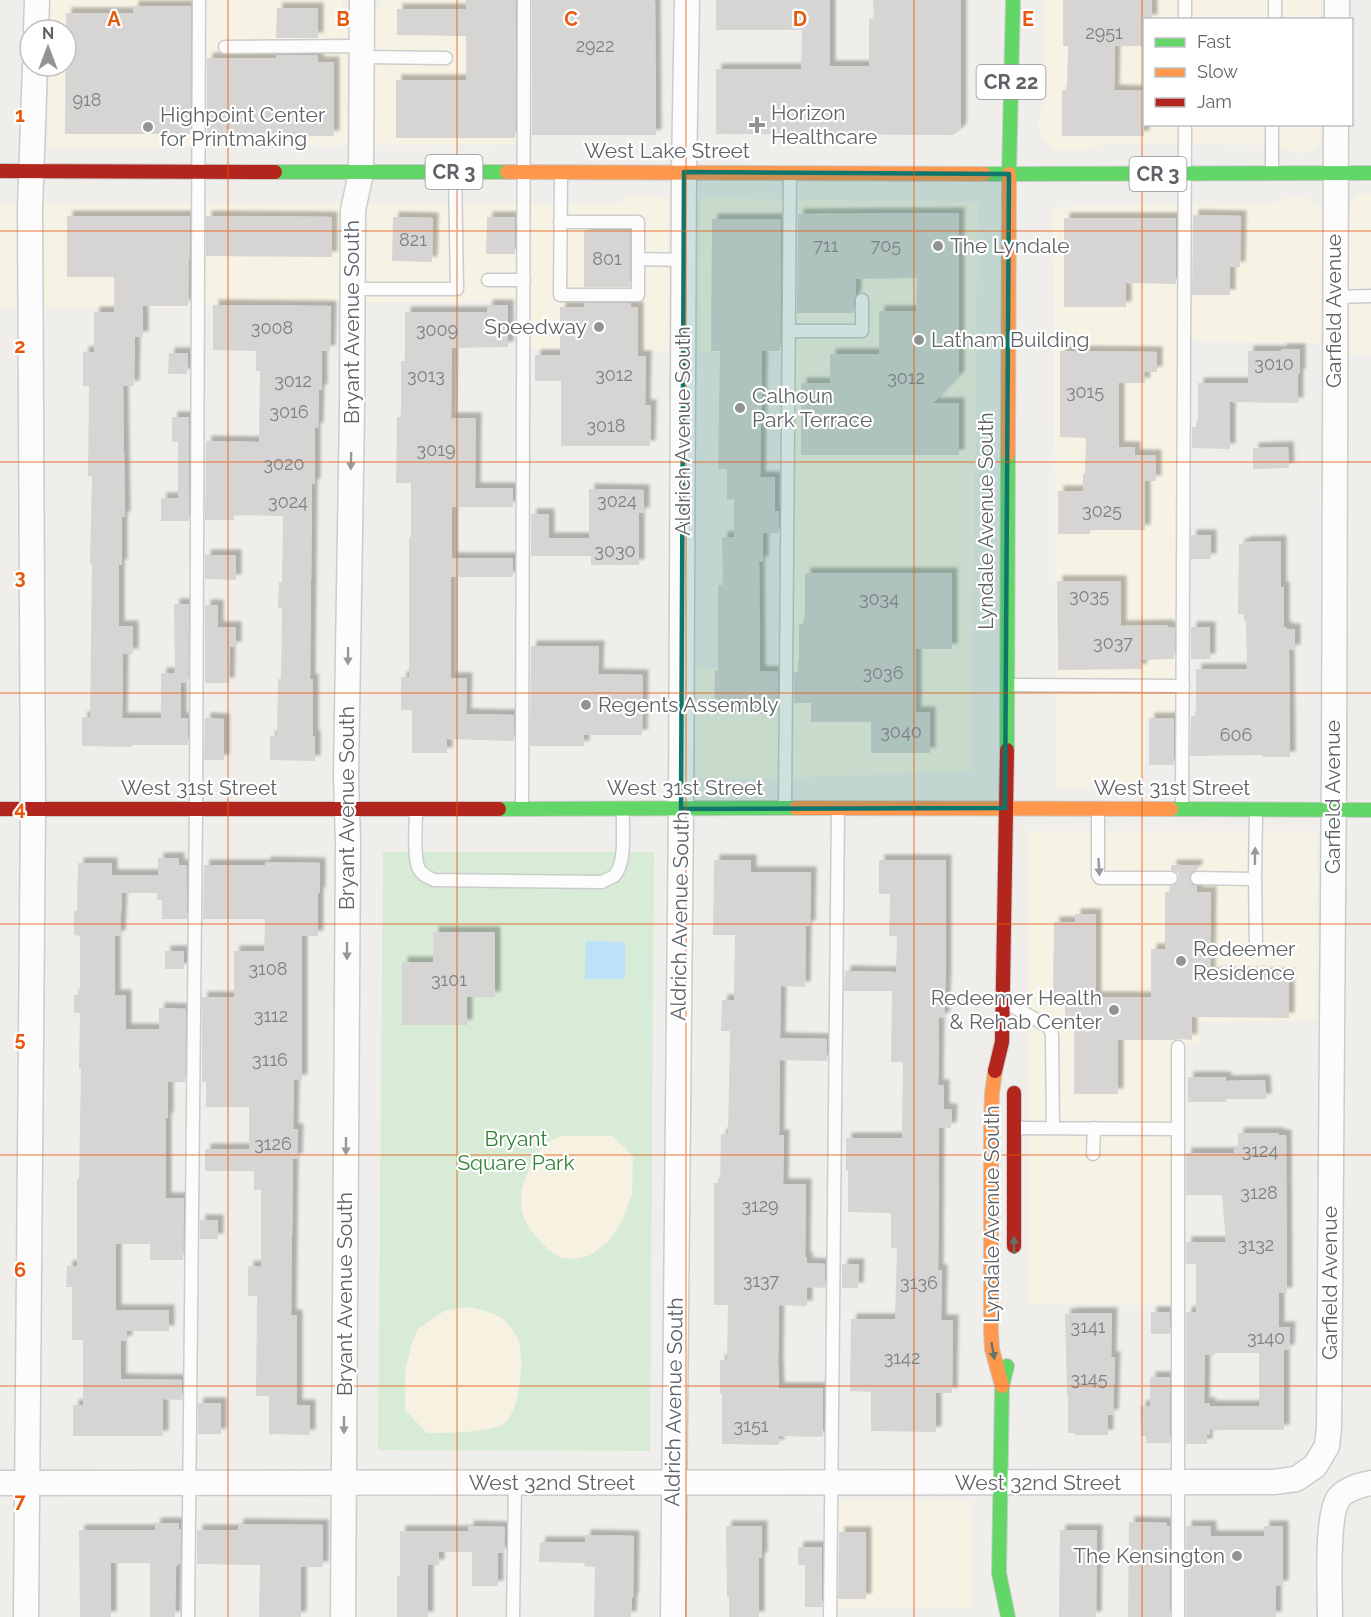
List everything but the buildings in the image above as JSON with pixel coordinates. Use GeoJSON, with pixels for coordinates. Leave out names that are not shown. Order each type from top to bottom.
{"type":"FeatureCollection","features":[{"type":"Feature","properties":{"kind":"main road","name":"Lyndale Avenue South"},"geometry":{"type":"LineString","coordinates":[[1009,1063],[1002,1042],[1002,1000],[1007,685],[1009,174],[1013,0]]}},
{"type":"Feature","properties":{"kind":"main road","name":"West Lake Street"},"geometry":{"type":"LineString","coordinates":[[0,171],[1371,173]]}},
{"type":"Feature","properties":{"kind":"main road","name":"West 31st Street"},"geometry":{"type":"LineString","coordinates":[[0,809],[1098,808],[1371,810]]}},
{"type":"Feature","properties":{"kind":"main road","name":"Lyndale Avenue South"},"geometry":{"type":"LineString","coordinates":[[1002,1042],[995,1062],[993,1088],[990,1331],[993,1355],[1002,1386]]}},
{"type":"Feature","properties":{"kind":"main road","name":"Lyndale Avenue South"},"geometry":{"type":"LineString","coordinates":[[1013,1083],[1014,1263]]}},
{"type":"Feature","properties":{"kind":"main road","name":"Lyndale Avenue South"},"geometry":{"type":"LineString","coordinates":[[993,1602],[999,1573],[1002,1386],[1011,1352]]}},
{"type":"Feature","properties":{"kind":"main road","name":"Lyndale Avenue South"},"geometry":{"type":"LineString","coordinates":[[999,1573],[1008,1617]]}},
{"type":"Feature","properties":{"kind":"street"},"geometry":{"type":"LineString","coordinates":[[36,18],[37,0]]}},
{"type":"Feature","properties":{"kind":"street","name":"Bryant Avenue South"},"geometry":{"type":"LineString","coordinates":[[343,1617],[346,776],[352,409],[352,210],[361,173],[362,0]]}},
{"type":"Feature","properties":{"kind":"street","name":"Aldrich Avenue South"},"geometry":{"type":"LineString","coordinates":[[673,1617],[687,0]]}},
{"type":"Feature","properties":{"kind":"street"},"geometry":{"type":"LineString","coordinates":[[1337,0],[1337,18]]}},
{"type":"Feature","properties":{"kind":"street"},"geometry":{"type":"LineString","coordinates":[[26,1617],[33,809],[31,171],[35,78]]}},
{"type":"Feature","properties":{"kind":"street","name":"Garfield Avenue"},"geometry":{"type":"LineString","coordinates":[[1315,1466],[1327,1446],[1329,1427],[1336,126]]}},
{"type":"Feature","properties":{"kind":"street","name":"West 32nd Street"},"geometry":{"type":"LineString","coordinates":[[0,1483],[1274,1482],[1296,1479],[1315,1466]]}},
{"type":"Feature","properties":{"kind":"street"},"geometry":{"type":"LineString","coordinates":[[1330,1617],[1330,1538],[1334,1512],[1338,1499],[1362,1485]]}},
{"type":"Feature","properties":{"kind":"lane"},"geometry":{"type":"LineString","coordinates":[[188,1617],[196,809],[199,0]]}},
{"type":"Feature","properties":{"kind":"lane"},"geometry":{"type":"LineString","coordinates":[[522,809],[524,0]]}},
{"type":"Feature","properties":{"kind":"lane"},"geometry":{"type":"LineString","coordinates":[[1185,0],[1185,18]]}},
{"type":"Feature","properties":{"kind":"lane"},"geometry":{"type":"LineString","coordinates":[[1275,0],[1275,18]]}},
{"type":"Feature","properties":{"kind":"lane"},"geometry":{"type":"LineString","coordinates":[[225,47],[362,52],[446,58]]}},
{"type":"Feature","properties":{"kind":"lane"},"geometry":{"type":"LineString","coordinates":[[1182,809],[1185,126]]}},
{"type":"Feature","properties":{"kind":"lane"},"geometry":{"type":"LineString","coordinates":[[1272,126],[1272,173]]}},
{"type":"Feature","properties":{"kind":"lane"},"geometry":{"type":"LineString","coordinates":[[352,290],[457,290],[455,172]]}},
{"type":"Feature","properties":{"kind":"lane"},"geometry":{"type":"LineString","coordinates":[[560,222],[638,222],[638,295],[560,295],[560,222],[561,172]]}},
{"type":"Feature","properties":{"kind":"lane"},"geometry":{"type":"LineString","coordinates":[[785,808],[790,172]]}},
{"type":"Feature","properties":{"kind":"lane"},"geometry":{"type":"LineString","coordinates":[[638,259],[684,260]]}},
{"type":"Feature","properties":{"kind":"lane"},"geometry":{"type":"LineString","coordinates":[[488,280],[524,280]]}},
{"type":"Feature","properties":{"kind":"lane"},"geometry":{"type":"LineString","coordinates":[[1335,297],[1371,296]]}},
{"type":"Feature","properties":{"kind":"lane"},"geometry":{"type":"LineString","coordinates":[[789,331],[862,331],[862,300]]}},
{"type":"Feature","properties":{"kind":"lane"},"geometry":{"type":"LineString","coordinates":[[1007,685],[1183,686]]}},
{"type":"Feature","properties":{"kind":"lane"},"geometry":{"type":"LineString","coordinates":[[830,1617],[838,808]]}},
{"type":"Feature","properties":{"kind":"lane"},"geometry":{"type":"LineString","coordinates":[[1098,808],[1098,875],[1100,878],[1171,878]]}},
{"type":"Feature","properties":{"kind":"lane"},"geometry":{"type":"LineString","coordinates":[[416,809],[416,860],[425,876],[434,880],[602,882],[614,876],[621,866],[622,809]]}},
{"type":"Feature","properties":{"kind":"lane"},"geometry":{"type":"LineString","coordinates":[[1256,809],[1256,946]]}},
{"type":"Feature","properties":{"kind":"lane"},"geometry":{"type":"LineString","coordinates":[[1197,878],[1251,879],[1255,877]]}},
{"type":"Feature","properties":{"kind":"lane"},"geometry":{"type":"LineString","coordinates":[[1002,1000],[1049,1027],[1052,1035],[1053,1128]]}},
{"type":"Feature","properties":{"kind":"lane"},"geometry":{"type":"LineString","coordinates":[[1178,1047],[1178,1617]]}},
{"type":"Feature","properties":{"kind":"lane"},"geometry":{"type":"LineString","coordinates":[[1014,1128],[1178,1129]]}},
{"type":"Feature","properties":{"kind":"lane"},"geometry":{"type":"LineString","coordinates":[[1093,1154],[1094,1128]]}},
{"type":"Feature","properties":{"kind":"lane"},"geometry":{"type":"LineString","coordinates":[[513,1617],[515,1483]]}},
{"type":"Feature","properties":{"kind":"highlighted area"},"geometry":{"type":"Polygon","coordinates":[[[684,172],[1009,174],[1005,808],[681,809],[684,172]]]}},
{"type":"Feature","properties":{"kind":"shaded area"},"geometry":{"type":"Polygon","coordinates":[[[49,0],[342,0],[342,8],[380,8],[380,0],[529,0],[527,144],[49,148],[49,78],[78,78],[78,18],[49,18],[49,0]]]}},
{"type":"Feature","properties":{"kind":"shaded area"},"geometry":{"type":"Polygon","coordinates":[[[1044,0],[1320,0],[1320,18],[1143,18],[1143,126],[1320,126],[1317,149],[1301,153],[1275,145],[1106,143],[1085,150],[1054,150],[1042,138],[1038,122],[1045,100],[1044,0]]]}},
{"type":"Feature","properties":{"kind":"shaded area"},"geometry":{"type":"Polygon","coordinates":[[[1360,194],[1371,194],[1371,354],[1347,354],[1350,210],[1353,200],[1360,194]]]}},
{"type":"Feature","properties":{"kind":"shaded area"},"geometry":{"type":"Polygon","coordinates":[[[630,197],[668,198],[669,351],[525,349],[525,301],[205,304],[190,307],[0,307],[0,204],[615,204],[630,197]]]}},
{"type":"Feature","properties":{"kind":"shaded area"},"geometry":{"type":"Polygon","coordinates":[[[701,198],[978,202],[971,771],[789,778],[697,778],[697,668],[789,669],[792,352],[700,352],[701,198]]]}},
{"type":"Feature","properties":{"kind":"shaded area"},"geometry":{"type":"Polygon","coordinates":[[[1286,198],[1306,198],[1319,206],[1323,216],[1320,343],[1188,341],[1181,717],[1146,717],[1144,786],[1057,787],[1053,207],[1270,204],[1286,198]]]}},
{"type":"Feature","properties":{"kind":"shaded area"},"geometry":{"type":"Polygon","coordinates":[[[1028,831],[1317,831],[1316,1020],[1199,1022],[1199,1042],[1177,1044],[1176,1305],[1028,1304],[1028,831]]]}},
{"type":"Feature","properties":{"kind":"shaded area"},"geometry":{"type":"Polygon","coordinates":[[[829,1500],[971,1501],[973,1608],[829,1607],[829,1500]]]}},
{"type":"Feature","properties":{"kind":"green space","name":"Bryant Square Park"},"geometry":{"type":"Polygon","coordinates":[[[383,852],[654,852],[650,1451],[378,1450],[383,852]]]}},
{"type":"Feature","properties":{"kind":"sand"},"geometry":{"type":"Polygon","coordinates":[[[561,1136],[612,1136],[633,1156],[632,1194],[622,1221],[608,1242],[589,1256],[575,1259],[561,1258],[549,1250],[527,1225],[521,1209],[521,1191],[532,1161],[545,1144],[561,1136]]]}},
{"type":"Feature","properties":{"kind":"sand"},"geometry":{"type":"Polygon","coordinates":[[[469,1307],[490,1312],[499,1317],[507,1323],[518,1339],[521,1370],[514,1407],[505,1423],[489,1429],[427,1433],[405,1410],[405,1372],[411,1346],[418,1329],[444,1311],[469,1307]]]}},
{"type":"Feature","properties":{"kind":"water"},"geometry":{"type":"Polygon","coordinates":[[[586,941],[625,942],[625,979],[585,979],[586,941]]]}},
{"type":"Feature","properties":{"kind":"traffic: fast"},"geometry":{"type":"LineString","coordinates":[[1009,174],[1013,0]]}},
{"type":"Feature","properties":{"kind":"traffic: fast"},"geometry":{"type":"LineString","coordinates":[[275,172],[507,172]]}},
{"type":"Feature","properties":{"kind":"traffic: fast"},"geometry":{"type":"LineString","coordinates":[[984,174],[1371,173]]}},
{"type":"Feature","properties":{"kind":"traffic: fast"},"geometry":{"type":"LineString","coordinates":[[1007,750],[1008,454]]}},
{"type":"Feature","properties":{"kind":"traffic: fast"},"geometry":{"type":"LineString","coordinates":[[499,809],[796,808]]}},
{"type":"Feature","properties":{"kind":"traffic: fast"},"geometry":{"type":"LineString","coordinates":[[1171,809],[1371,810]]}},
{"type":"Feature","properties":{"kind":"traffic: fast"},"geometry":{"type":"LineString","coordinates":[[1007,1366],[1002,1386],[999,1573],[1008,1617]]}},
{"type":"Feature","properties":{"kind":"traffic: slow"},"geometry":{"type":"LineString","coordinates":[[507,172],[984,174]]}},
{"type":"Feature","properties":{"kind":"traffic: slow"},"geometry":{"type":"LineString","coordinates":[[1008,454],[1009,174]]}},
{"type":"Feature","properties":{"kind":"traffic: slow"},"geometry":{"type":"LineString","coordinates":[[796,808],[1171,809]]}},
{"type":"Feature","properties":{"kind":"traffic: slow"},"geometry":{"type":"LineString","coordinates":[[995,1071],[991,1127],[991,1331],[992,1349],[1002,1386]]}},
{"type":"Feature","properties":{"kind":"traffic: jam"},"geometry":{"type":"LineString","coordinates":[[0,171],[275,172]]}},
{"type":"Feature","properties":{"kind":"traffic: jam"},"geometry":{"type":"LineString","coordinates":[[995,1071],[1002,1042],[1007,750]]}},
{"type":"Feature","properties":{"kind":"traffic: jam"},"geometry":{"type":"LineString","coordinates":[[0,809],[499,809]]}},
{"type":"Feature","properties":{"kind":"traffic: jam"},"geometry":{"type":"LineString","coordinates":[[1014,1093],[1014,1246]]}},
{"type":"Feature","properties":{"kind":"place","name":"Horizon Healthcare"},"geometry":{"type":"Point","coordinates":[757,125]}},
{"type":"Feature","properties":{"kind":"place","name":"Highpoint Center for Printmaking"},"geometry":{"type":"Point","coordinates":[148,127]}},
{"type":"Feature","properties":{"kind":"place","name":"The Lyndale"},"geometry":{"type":"Point","coordinates":[938,246]}},
{"type":"Feature","properties":{"kind":"place","name":"Speedway"},"geometry":{"type":"Point","coordinates":[599,327]}},
{"type":"Feature","properties":{"kind":"place","name":"Latham Building"},"geometry":{"type":"Point","coordinates":[919,340]}},
{"type":"Feature","properties":{"kind":"place","name":"Calhoun Park Terrace"},"geometry":{"type":"Point","coordinates":[740,408]}},
{"type":"Feature","properties":{"kind":"place","name":"Regents Assembly"},"geometry":{"type":"Point","coordinates":[586,705]}},
{"type":"Feature","properties":{"kind":"place","name":"Redeemer Residence"},"geometry":{"type":"Point","coordinates":[1181,961]}},
{"type":"Feature","properties":{"kind":"place","name":"Redeemer Health & Rehab Center"},"geometry":{"type":"Point","coordinates":[1114,1010]}},
{"type":"Feature","properties":{"kind":"place","name":"The Kensington"},"geometry":{"type":"Point","coordinates":[1237,1556]}}]}
